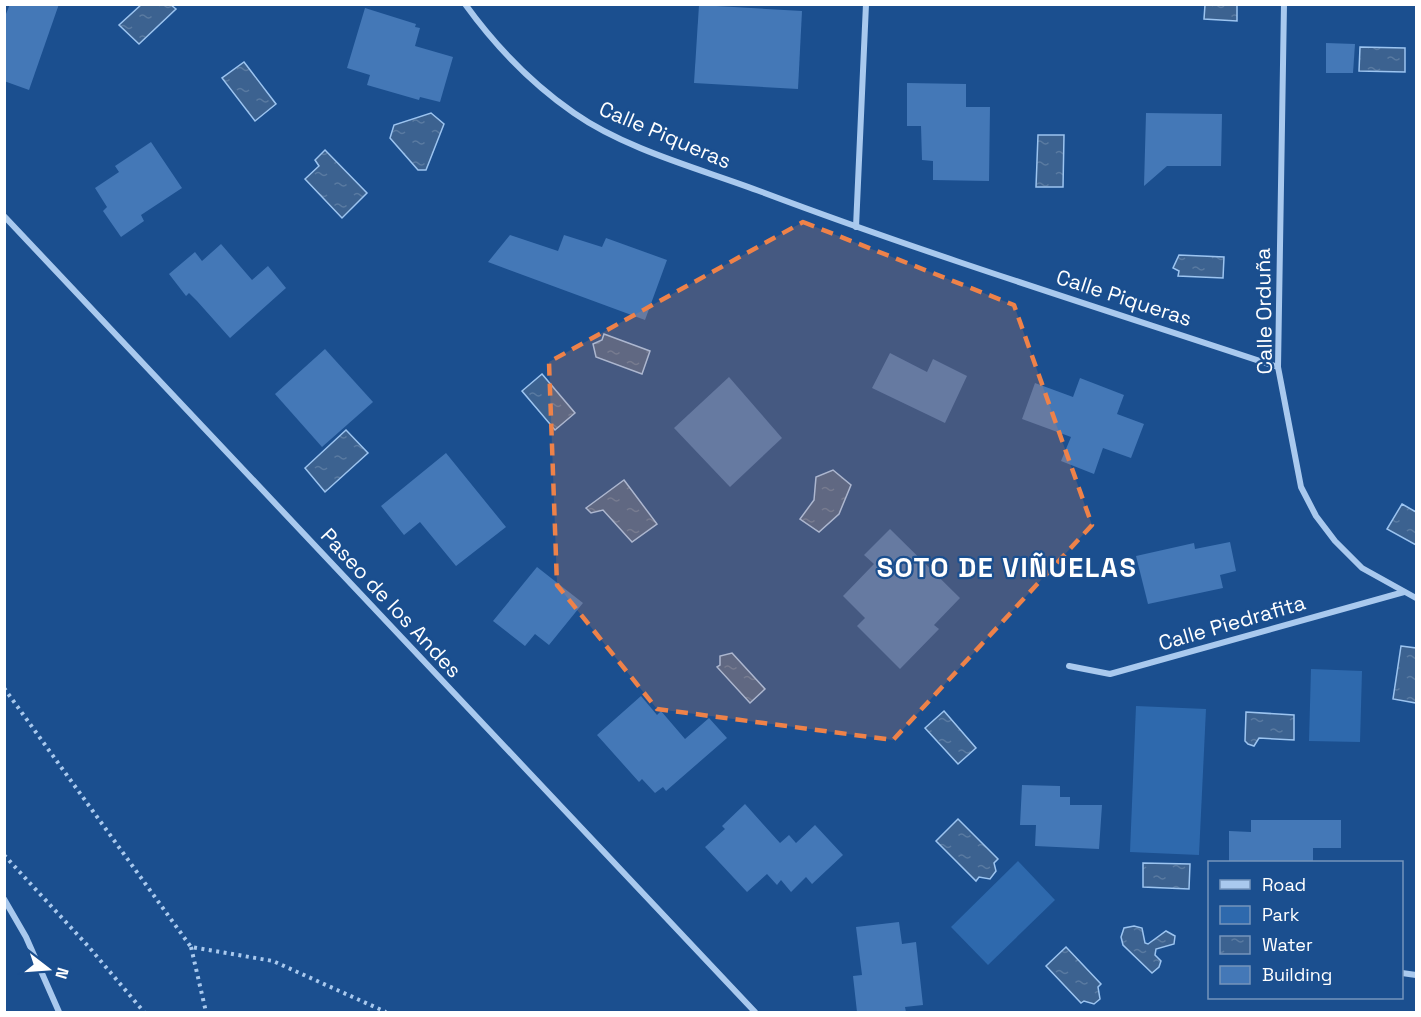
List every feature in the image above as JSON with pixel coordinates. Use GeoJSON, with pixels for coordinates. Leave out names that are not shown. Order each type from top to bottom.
{"type":"FeatureCollection","features":[{"type":"Feature","properties":{"kind":"street","name":"Calle Piqueras"},"geometry":{"type":"LineString","coordinates":[[465,4],[489,38],[530,79],[575,114],[627,142],[856,227],[1278,367]]}},
{"type":"Feature","properties":{"kind":"street"},"geometry":{"type":"LineString","coordinates":[[856,227],[866,4]]}},
{"type":"Feature","properties":{"kind":"street","name":"Calle Orduña"},"geometry":{"type":"LineString","coordinates":[[1284,4],[1278,367],[1301,487],[1316,516],[1335,542],[1362,568],[1416,598]]}},
{"type":"Feature","properties":{"kind":"street","name":"Paseo de los Andes"},"geometry":{"type":"LineString","coordinates":[[4,216],[755,1012]]}},
{"type":"Feature","properties":{"kind":"street","name":"Calle Piedrafita"},"geometry":{"type":"LineString","coordinates":[[1069,666],[1110,674],[1404,592]]}},
{"type":"Feature","properties":{"kind":"street"},"geometry":{"type":"LineString","coordinates":[[4,899],[26,937],[59,1012]]}},
{"type":"Feature","properties":{"kind":"path"},"geometry":{"type":"LineString","coordinates":[[4,688],[191,947],[206,1012]]}},
{"type":"Feature","properties":{"kind":"path"},"geometry":{"type":"LineString","coordinates":[[4,855],[88,946],[144,1012]]}},
{"type":"Feature","properties":{"kind":"path"},"geometry":{"type":"LineString","coordinates":[[191,947],[273,961],[386,1012]]}},
{"type":"Feature","properties":{"kind":"highlighted area"},"geometry":{"type":"Polygon","coordinates":[[[803,222],[1014,305],[1092,525],[893,740],[657,709],[557,585],[549,362],[803,222]]]}},
{"type":"Feature","properties":{"kind":"green space"},"geometry":{"type":"Polygon","coordinates":[[[1311,669],[1362,671],[1360,742],[1309,741],[1311,669]]]}},
{"type":"Feature","properties":{"kind":"green space"},"geometry":{"type":"Polygon","coordinates":[[[1136,706],[1206,709],[1199,855],[1130,852],[1136,706]]]}},
{"type":"Feature","properties":{"kind":"green space"},"geometry":{"type":"Polygon","coordinates":[[[1018,861],[1055,900],[988,965],[951,927],[1018,861]]]}},
{"type":"Feature","properties":{"kind":"water"},"geometry":{"type":"Polygon","coordinates":[[[142,4],[171,5],[176,9],[139,44],[119,25],[142,4]]]}},
{"type":"Feature","properties":{"kind":"water"},"geometry":{"type":"Polygon","coordinates":[[[1205,5],[1237,5],[1237,21],[1204,19],[1205,5]]]}},
{"type":"Feature","properties":{"kind":"water"},"geometry":{"type":"Polygon","coordinates":[[[1360,47],[1405,48],[1405,72],[1359,71],[1360,47]]]}},
{"type":"Feature","properties":{"kind":"water"},"geometry":{"type":"Polygon","coordinates":[[[244,62],[276,104],[255,121],[222,78],[244,62]]]}},
{"type":"Feature","properties":{"kind":"water"},"geometry":{"type":"Polygon","coordinates":[[[431,113],[444,124],[426,170],[418,170],[390,138],[394,125],[431,113]]]}},
{"type":"Feature","properties":{"kind":"water"},"geometry":{"type":"Polygon","coordinates":[[[1038,135],[1064,135],[1063,187],[1036,187],[1038,135]]]}},
{"type":"Feature","properties":{"kind":"water"},"geometry":{"type":"Polygon","coordinates":[[[325,150],[367,193],[342,218],[305,179],[319,166],[315,160],[325,150]]]}},
{"type":"Feature","properties":{"kind":"water"},"geometry":{"type":"Polygon","coordinates":[[[1179,255],[1224,257],[1223,278],[1178,276],[1179,271],[1173,268],[1179,255]]]}},
{"type":"Feature","properties":{"kind":"water"},"geometry":{"type":"Polygon","coordinates":[[[604,334],[650,351],[642,374],[596,357],[593,344],[602,340],[604,334]]]}},
{"type":"Feature","properties":{"kind":"water"},"geometry":{"type":"Polygon","coordinates":[[[542,374],[575,413],[555,430],[522,391],[542,374]]]}},
{"type":"Feature","properties":{"kind":"water"},"geometry":{"type":"Polygon","coordinates":[[[346,430],[368,453],[325,492],[305,468],[346,430]]]}},
{"type":"Feature","properties":{"kind":"water"},"geometry":{"type":"Polygon","coordinates":[[[833,470],[851,485],[839,514],[819,532],[800,519],[814,500],[816,477],[833,470]]]}},
{"type":"Feature","properties":{"kind":"water"},"geometry":{"type":"Polygon","coordinates":[[[624,480],[657,524],[632,542],[603,510],[591,513],[586,508],[624,480]]]}},
{"type":"Feature","properties":{"kind":"water"},"geometry":{"type":"Polygon","coordinates":[[[1402,504],[1416,512],[1416,545],[1387,529],[1402,504]]]}},
{"type":"Feature","properties":{"kind":"water"},"geometry":{"type":"Polygon","coordinates":[[[1401,646],[1416,648],[1416,703],[1393,699],[1401,646]]]}},
{"type":"Feature","properties":{"kind":"water"},"geometry":{"type":"Polygon","coordinates":[[[732,653],[765,689],[750,703],[717,667],[720,665],[720,656],[732,653]]]}},
{"type":"Feature","properties":{"kind":"water"},"geometry":{"type":"Polygon","coordinates":[[[944,711],[976,748],[958,764],[925,728],[944,711]]]}},
{"type":"Feature","properties":{"kind":"water"},"geometry":{"type":"Polygon","coordinates":[[[1246,712],[1294,715],[1294,740],[1259,738],[1254,746],[1248,744],[1245,741],[1246,712]]]}},
{"type":"Feature","properties":{"kind":"water"},"geometry":{"type":"Polygon","coordinates":[[[958,819],[998,859],[994,863],[996,871],[990,879],[979,877],[976,881],[936,841],[958,819]]]}},
{"type":"Feature","properties":{"kind":"water"},"geometry":{"type":"Polygon","coordinates":[[[1143,863],[1190,864],[1189,889],[1143,887],[1143,863]]]}},
{"type":"Feature","properties":{"kind":"water"},"geometry":{"type":"Polygon","coordinates":[[[1134,926],[1142,928],[1145,943],[1148,944],[1166,931],[1175,936],[1174,944],[1156,949],[1155,955],[1161,961],[1159,967],[1152,973],[1123,945],[1121,937],[1124,928],[1134,926]]]}},
{"type":"Feature","properties":{"kind":"water"},"geometry":{"type":"Polygon","coordinates":[[[1066,947],[1101,984],[1098,987],[1100,999],[1094,1004],[1084,1001],[1081,1003],[1046,966],[1066,947]]]}},
{"type":"Feature","properties":{"kind":"building"},"geometry":{"type":"Polygon","coordinates":[[[10,4],[59,4],[29,90],[4,81],[4,19],[10,4]]]}},
{"type":"Feature","properties":{"kind":"building"},"geometry":{"type":"Polygon","coordinates":[[[699,5],[802,11],[798,89],[694,83],[699,5]]]}},
{"type":"Feature","properties":{"kind":"building"},"geometry":{"type":"Polygon","coordinates":[[[365,8],[416,24],[415,27],[420,28],[415,46],[453,57],[440,102],[420,97],[419,100],[367,85],[370,75],[347,68],[365,8]]]}},
{"type":"Feature","properties":{"kind":"building"},"geometry":{"type":"Polygon","coordinates":[[[1326,43],[1355,44],[1353,73],[1326,73],[1326,43]]]}},
{"type":"Feature","properties":{"kind":"building"},"geometry":{"type":"Polygon","coordinates":[[[907,83],[966,84],[966,107],[990,107],[989,181],[933,180],[933,161],[922,160],[921,126],[907,126],[907,83]]]}},
{"type":"Feature","properties":{"kind":"building"},"geometry":{"type":"Polygon","coordinates":[[[1146,113],[1222,114],[1221,166],[1167,166],[1144,186],[1146,113]]]}},
{"type":"Feature","properties":{"kind":"building"},"geometry":{"type":"Polygon","coordinates":[[[151,142],[182,188],[141,215],[144,221],[121,237],[103,211],[107,207],[95,188],[119,172],[115,166],[151,142]]]}},
{"type":"Feature","properties":{"kind":"building"},"geometry":{"type":"Polygon","coordinates":[[[510,235],[558,251],[564,235],[602,247],[606,238],[667,260],[645,320],[488,262],[510,235]]]}},
{"type":"Feature","properties":{"kind":"building"},"geometry":{"type":"Polygon","coordinates":[[[221,244],[252,280],[268,266],[286,288],[230,338],[189,293],[186,296],[169,274],[195,252],[202,261],[221,244]]]}},
{"type":"Feature","properties":{"kind":"building"},"geometry":{"type":"Polygon","coordinates":[[[325,349],[373,402],[322,447],[275,394],[325,349]]]}},
{"type":"Feature","properties":{"kind":"building"},"geometry":{"type":"Polygon","coordinates":[[[890,353],[927,372],[933,359],[967,376],[945,423],[872,388],[890,353]]]}},
{"type":"Feature","properties":{"kind":"building"},"geometry":{"type":"Polygon","coordinates":[[[729,377],[782,438],[730,487],[674,428],[729,377]]]}},
{"type":"Feature","properties":{"kind":"building"},"geometry":{"type":"Polygon","coordinates":[[[1080,378],[1124,395],[1117,414],[1144,424],[1131,458],[1103,448],[1094,474],[1061,461],[1071,437],[1022,419],[1035,383],[1073,397],[1080,378]]]}},
{"type":"Feature","properties":{"kind":"building"},"geometry":{"type":"Polygon","coordinates":[[[446,453],[506,527],[456,566],[420,522],[404,535],[381,506],[446,453]]]}},
{"type":"Feature","properties":{"kind":"building"},"geometry":{"type":"Polygon","coordinates":[[[890,529],[960,598],[934,625],[939,629],[900,669],[857,626],[865,618],[843,596],[874,564],[864,555],[890,529]]]}},
{"type":"Feature","properties":{"kind":"building"},"geometry":{"type":"Polygon","coordinates":[[[1230,542],[1236,571],[1220,575],[1223,588],[1148,604],[1136,556],[1194,543],[1195,549],[1230,542]]]}},
{"type":"Feature","properties":{"kind":"building"},"geometry":{"type":"Polygon","coordinates":[[[537,567],[583,603],[549,645],[535,634],[525,646],[493,621],[537,567]]]}},
{"type":"Feature","properties":{"kind":"building"},"geometry":{"type":"Polygon","coordinates":[[[641,696],[657,715],[661,711],[685,739],[709,718],[727,738],[666,791],[663,787],[655,793],[642,779],[639,782],[597,735],[641,696]]]}},
{"type":"Feature","properties":{"kind":"building"},"geometry":{"type":"Polygon","coordinates":[[[1022,785],[1060,786],[1060,797],[1070,797],[1070,805],[1102,805],[1099,849],[1035,846],[1036,825],[1020,825],[1022,785]]]}},
{"type":"Feature","properties":{"kind":"building"},"geometry":{"type":"Polygon","coordinates":[[[745,804],[780,843],[789,835],[796,843],[815,825],[843,855],[812,884],[806,877],[791,892],[781,880],[777,885],[767,874],[747,892],[705,847],[725,829],[722,826],[745,804]]]}},
{"type":"Feature","properties":{"kind":"building"},"geometry":{"type":"Polygon","coordinates":[[[1251,820],[1341,820],[1341,848],[1313,848],[1313,861],[1229,861],[1229,831],[1251,832],[1251,820]]]}},
{"type":"Feature","properties":{"kind":"building"},"geometry":{"type":"Polygon","coordinates":[[[899,922],[902,944],[916,942],[923,1005],[905,1007],[906,1012],[857,1012],[853,976],[862,975],[856,927],[899,922]]]}},
{"type":"Feature","properties":{"kind":"district","name":"SOTO DE VIÑUELAS"},"geometry":{"type":"Point","coordinates":[1007,568]}}]}
